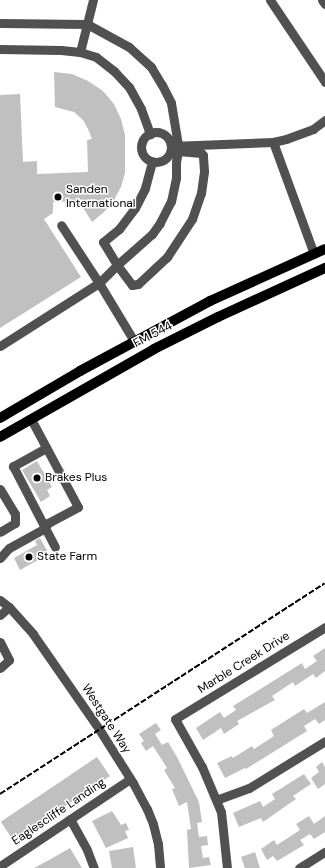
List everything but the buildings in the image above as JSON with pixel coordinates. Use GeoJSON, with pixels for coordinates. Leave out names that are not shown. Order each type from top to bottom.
{"type":"FeatureCollection","features":[{"type":"Feature","properties":{"kind":"main road","name":"FM 544"},"geometry":{"type":"LineString","coordinates":[[0,418],[134,341],[210,301],[325,249]]}},
{"type":"Feature","properties":{"kind":"main road","name":"FM 544"},"geometry":{"type":"LineString","coordinates":[[0,438],[144,355],[218,317],[325,268]]}},
{"type":"Feature","properties":{"kind":"main road"},"geometry":{"type":"LineString","coordinates":[[134,341],[144,355]]}},
{"type":"Feature","properties":{"kind":"street"},"geometry":{"type":"LineString","coordinates":[[80,52],[93,0]]}},
{"type":"Feature","properties":{"kind":"street"},"geometry":{"type":"LineString","coordinates":[[270,0],[325,81]]}},
{"type":"Feature","properties":{"kind":"street"},"geometry":{"type":"LineString","coordinates":[[322,0],[325,4]]}},
{"type":"Feature","properties":{"kind":"street"},"geometry":{"type":"LineString","coordinates":[[0,23],[87,24],[129,47],[151,67],[171,103],[176,147],[176,178],[171,201],[160,223],[138,247],[99,283],[0,346]]}},
{"type":"Feature","properties":{"kind":"street"},"geometry":{"type":"LineString","coordinates":[[0,49],[80,52],[96,57],[114,71],[130,87],[142,109],[150,134]]}},
{"type":"Feature","properties":{"kind":"street"},"geometry":{"type":"LineString","coordinates":[[152,162],[145,188],[135,208],[119,229],[103,242],[117,265],[132,285],[138,284],[167,257],[192,219],[201,193],[204,171],[203,155],[201,153],[176,147],[165,135],[158,132],[150,134],[143,140],[141,148],[144,157],[152,162],[160,162],[176,147],[286,140],[313,129],[325,120]]}},
{"type":"Feature","properties":{"kind":"street"},"geometry":{"type":"LineString","coordinates":[[273,142],[314,254]]}},
{"type":"Feature","properties":{"kind":"street"},"geometry":{"type":"LineString","coordinates":[[61,225],[99,283],[134,341]]}},
{"type":"Feature","properties":{"kind":"street"},"geometry":{"type":"LineString","coordinates":[[0,558],[9,548],[42,530],[48,523],[78,507],[31,419]]}},
{"type":"Feature","properties":{"kind":"street"},"geometry":{"type":"LineString","coordinates":[[46,448],[13,466],[55,547]]}},
{"type":"Feature","properties":{"kind":"street"},"geometry":{"type":"LineString","coordinates":[[0,489],[15,514],[14,523],[0,532]]}},
{"type":"Feature","properties":{"kind":"street","name":"Westgate Way"},"geometry":{"type":"LineString","coordinates":[[0,600],[9,607],[33,634],[99,728],[130,779],[147,808],[153,824],[158,844],[160,868]]}},
{"type":"Feature","properties":{"kind":"street"},"geometry":{"type":"LineString","coordinates":[[0,615],[9,607]]}},
{"type":"Feature","properties":{"kind":"street","name":"Marble Creek Drive"},"geometry":{"type":"LineString","coordinates":[[216,800],[202,767],[176,719],[325,627]]}},
{"type":"Feature","properties":{"kind":"street"},"geometry":{"type":"LineString","coordinates":[[0,642],[9,660],[0,668]]}},
{"type":"Feature","properties":{"kind":"street"},"geometry":{"type":"LineString","coordinates":[[228,868],[221,812],[216,800],[249,788],[325,741]]}},
{"type":"Feature","properties":{"kind":"street","name":"Eaglescliffe Landing"},"geometry":{"type":"LineString","coordinates":[[0,866],[130,779]]}},
{"type":"Feature","properties":{"kind":"street"},"geometry":{"type":"LineString","coordinates":[[70,820],[87,850],[94,868]]}},
{"type":"Feature","properties":{"kind":"street"},"geometry":{"type":"LineString","coordinates":[[299,868],[325,852]]}},
{"type":"Feature","properties":{"kind":"railway"},"geometry":{"type":"LineString","coordinates":[[0,794],[325,583]]}},
{"type":"Feature","properties":{"kind":"place","name":"Sanden International"},"geometry":{"type":"Point","coordinates":[58,197]}},
{"type":"Feature","properties":{"kind":"place","name":"Brakes Plus"},"geometry":{"type":"Point","coordinates":[37,478]}},
{"type":"Feature","properties":{"kind":"place","name":"State Farm"},"geometry":{"type":"Point","coordinates":[29,557]}}]}
